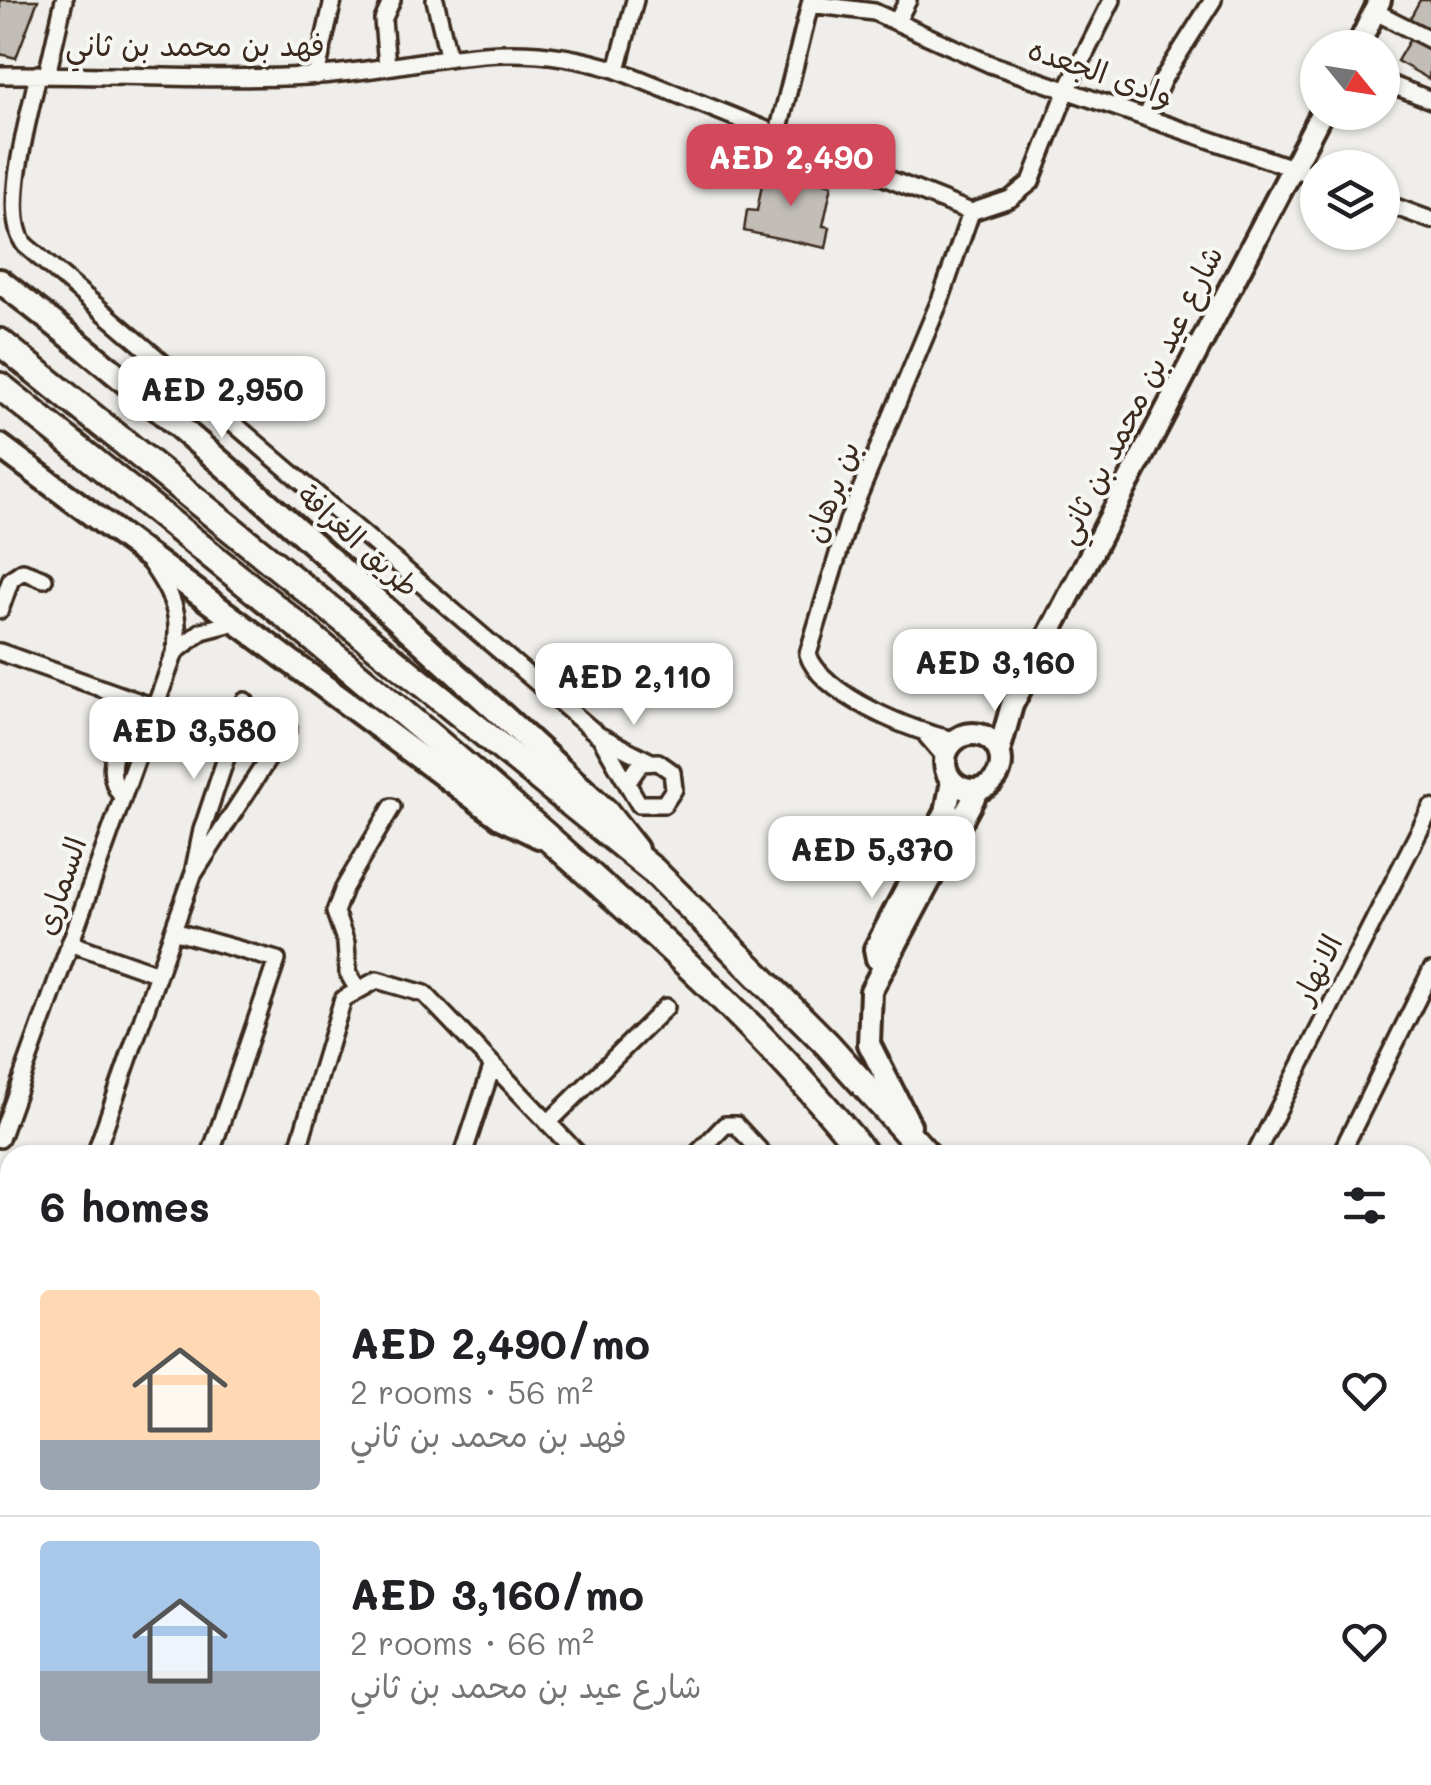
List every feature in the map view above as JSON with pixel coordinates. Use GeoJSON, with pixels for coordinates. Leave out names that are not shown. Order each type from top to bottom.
{"type":"FeatureCollection","features":[{"type":"Feature","properties":{"kind":"highway","name":"طريق الغرافة"},"geometry":{"type":"LineString","coordinates":[[0,342],[654,871],[788,1004],[919,1145]]}},
{"type":"Feature","properties":{"kind":"highway"},"geometry":{"type":"LineString","coordinates":[[0,386],[306,632],[554,844],[743,1016],[856,1145]]}},
{"type":"Feature","properties":{"kind":"main road","name":"طريق الغرافة"},"geometry":{"type":"LineString","coordinates":[[0,280],[120,374],[340,568],[606,810],[654,871]]}},
{"type":"Feature","properties":{"kind":"main road"},"geometry":{"type":"LineString","coordinates":[[0,446],[500,817],[554,844]]}},
{"type":"Feature","properties":{"kind":"street"},"geometry":{"type":"LineString","coordinates":[[64,0],[42,74],[15,204],[17,234],[25,245],[598,735],[672,772],[670,798],[656,807],[639,804],[598,735]]}},
{"type":"Feature","properties":{"kind":"street"},"geometry":{"type":"LineString","coordinates":[[316,76],[333,0]]}},
{"type":"Feature","properties":{"kind":"street"},"geometry":{"type":"LineString","coordinates":[[387,66],[384,20],[392,0]]}},
{"type":"Feature","properties":{"kind":"street"},"geometry":{"type":"LineString","coordinates":[[435,0],[448,56]]}},
{"type":"Feature","properties":{"kind":"street"},"geometry":{"type":"LineString","coordinates":[[616,70],[635,0]]}},
{"type":"Feature","properties":{"kind":"street"},"geometry":{"type":"LineString","coordinates":[[897,21],[908,0]]}},
{"type":"Feature","properties":{"kind":"street"},"geometry":{"type":"LineString","coordinates":[[971,212],[1027,188],[1067,90],[1112,0]]}},
{"type":"Feature","properties":{"kind":"street"},"geometry":{"type":"LineString","coordinates":[[1146,118],[1163,80],[1213,0]]}},
{"type":"Feature","properties":{"kind":"street"},"geometry":{"type":"LineString","coordinates":[[778,133],[811,2]]}},
{"type":"Feature","properties":{"kind":"street","name":"وادى الجعده"},"geometry":{"type":"LineString","coordinates":[[811,2],[857,8],[897,21],[990,64],[1300,171]]}},
{"type":"Feature","properties":{"kind":"street"},"geometry":{"type":"LineString","coordinates":[[1366,30],[1377,6],[1431,40]]}},
{"type":"Feature","properties":{"kind":"street","name":"فهد بن محمد بن ثاني"},"geometry":{"type":"LineString","coordinates":[[0,74],[210,79],[316,76],[501,50],[558,53],[616,70],[971,212]]}},
{"type":"Feature","properties":{"kind":"street"},"geometry":{"type":"LineString","coordinates":[[1400,89],[1431,100]]}},
{"type":"Feature","properties":{"kind":"street","name":"شارع عيد بن محمد بن ثاني"},"geometry":{"type":"LineString","coordinates":[[999,752],[1012,705],[1312,130]]}},
{"type":"Feature","properties":{"kind":"street"},"geometry":{"type":"LineString","coordinates":[[1400,209],[1431,220]]}},
{"type":"Feature","properties":{"kind":"street","name":"بن برهان"},"geometry":{"type":"LineString","coordinates":[[950,748],[824,681],[813,670],[808,654],[848,521],[941,298],[971,212]]}},
{"type":"Feature","properties":{"kind":"street","name":"السمارى"},"geometry":{"type":"LineString","coordinates":[[0,1139],[8,1098],[70,943],[175,652],[180,629],[174,598],[143,552]]}},
{"type":"Feature","properties":{"kind":"street"},"geometry":{"type":"LineString","coordinates":[[0,610],[11,579],[23,572],[44,579]]}},
{"type":"Feature","properties":{"kind":"street"},"geometry":{"type":"LineString","coordinates":[[175,652],[202,632],[240,621]]}},
{"type":"Feature","properties":{"kind":"street"},"geometry":{"type":"LineString","coordinates":[[0,652],[154,707]]}},
{"type":"Feature","properties":{"kind":"street"},"geometry":{"type":"LineString","coordinates":[[122,696],[126,710],[112,759],[115,785],[122,797]]}},
{"type":"Feature","properties":{"kind":"street"},"geometry":{"type":"LineString","coordinates":[[98,1145],[192,875],[202,830],[246,702]]}},
{"type":"Feature","properties":{"kind":"street","name":"شارع عيد بن محمد بن ثاني"},"geometry":{"type":"LineString","coordinates":[[979,734],[1012,705]]}},
{"type":"Feature","properties":{"kind":"street"},"geometry":{"type":"LineString","coordinates":[[192,875],[288,728]]}},
{"type":"Feature","properties":{"kind":"street"},"geometry":{"type":"LineString","coordinates":[[888,956],[877,959],[875,948],[946,812],[952,781],[950,748],[979,734],[999,752],[998,776],[978,790],[870,991],[869,1044],[921,1145]]}},
{"type":"Feature","properties":{"kind":"street"},"geometry":{"type":"LineString","coordinates":[[628,782],[634,768],[650,761]]}},
{"type":"Feature","properties":{"kind":"street"},"geometry":{"type":"LineString","coordinates":[[952,781],[961,788],[978,790]]}},
{"type":"Feature","properties":{"kind":"street"},"geometry":{"type":"LineString","coordinates":[[358,990],[348,973],[346,943],[335,912],[344,888],[392,807]]}},
{"type":"Feature","properties":{"kind":"street","name":"الانهار"},"geometry":{"type":"LineString","coordinates":[[1261,1145],[1425,833],[1431,808]]}},
{"type":"Feature","properties":{"kind":"street"},"geometry":{"type":"LineString","coordinates":[[173,930],[276,960],[213,1145]]}},
{"type":"Feature","properties":{"kind":"street"},"geometry":{"type":"LineString","coordinates":[[70,943],[155,973]]}},
{"type":"Feature","properties":{"kind":"street"},"geometry":{"type":"LineString","coordinates":[[1345,1145],[1431,972]]}},
{"type":"Feature","properties":{"kind":"street"},"geometry":{"type":"LineString","coordinates":[[299,1145],[342,999],[377,980],[425,994],[569,1145]]}},
{"type":"Feature","properties":{"kind":"street"},"geometry":{"type":"LineString","coordinates":[[548,1123],[666,1007]]}},
{"type":"Feature","properties":{"kind":"street"},"geometry":{"type":"LineString","coordinates":[[466,1145],[492,1067]]}},
{"type":"Feature","properties":{"kind":"street"},"geometry":{"type":"LineString","coordinates":[[706,1145],[726,1125],[736,1125],[755,1145]]}},
{"type":"Feature","properties":{"kind":"building"},"geometry":{"type":"Polygon","coordinates":[[[0,0],[38,0],[16,58],[0,54],[0,0]]]}},
{"type":"Feature","properties":{"kind":"building"},"geometry":{"type":"Polygon","coordinates":[[[1420,0],[1431,0],[1431,35],[1407,24],[1420,0]]]}},
{"type":"Feature","properties":{"kind":"building"},"geometry":{"type":"Polygon","coordinates":[[[1410,39],[1431,51],[1429,79],[1400,63],[1410,39]]]}},
{"type":"Feature","properties":{"kind":"building"},"geometry":{"type":"Polygon","coordinates":[[[765,168],[832,185],[823,226],[830,227],[826,248],[744,231],[747,210],[757,211],[765,168]]]}}]}
